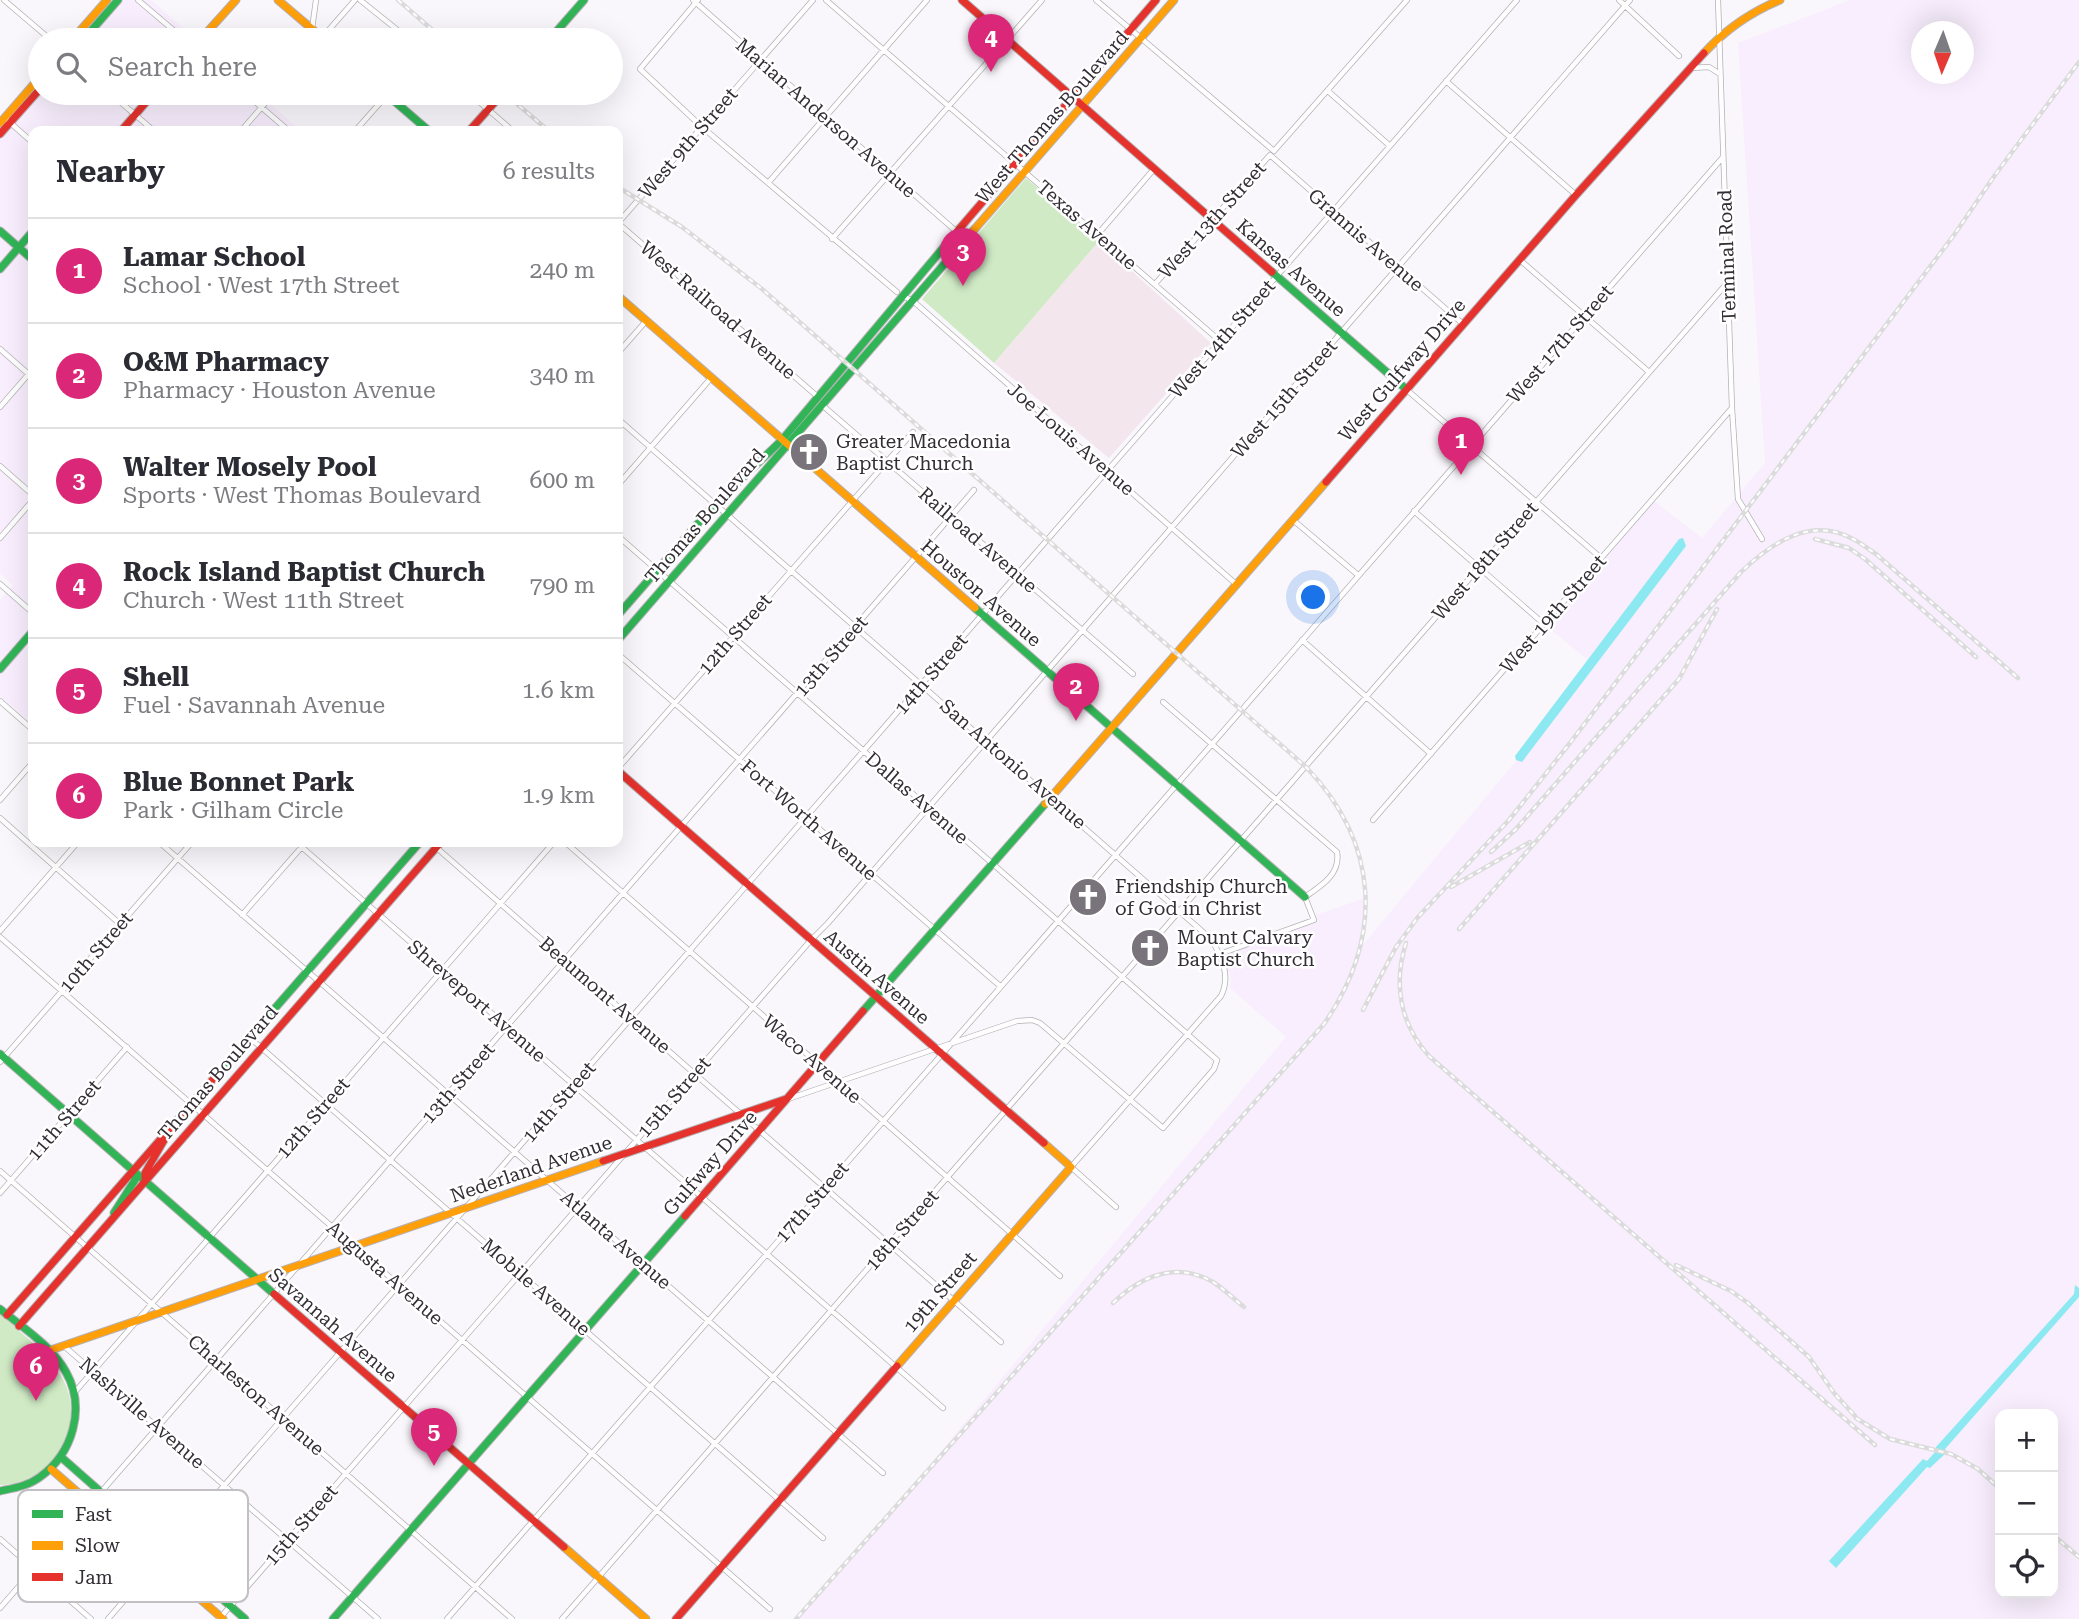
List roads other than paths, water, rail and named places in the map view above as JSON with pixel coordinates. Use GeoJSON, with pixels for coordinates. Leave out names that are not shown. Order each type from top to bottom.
{"type":"FeatureCollection","features":[{"type":"Feature","properties":{"kind":"main road"},"geometry":{"type":"LineString","coordinates":[[82,28],[107,0]]}},
{"type":"Feature","properties":{"kind":"main road"},"geometry":{"type":"LineString","coordinates":[[94,28],[118,0]]}},
{"type":"Feature","properties":{"kind":"main road"},"geometry":{"type":"LineString","coordinates":[[211,28],[236,0]]}},
{"type":"Feature","properties":{"kind":"main road"},"geometry":{"type":"LineString","coordinates":[[278,0],[310,28]]}},
{"type":"Feature","properties":{"kind":"main road"},"geometry":{"type":"LineString","coordinates":[[560,28],[584,0]]}},
{"type":"Feature","properties":{"kind":"main road","name":"Kansas Avenue"},"geometry":{"type":"LineString","coordinates":[[962,0],[1406,390]]}},
{"type":"Feature","properties":{"kind":"main road","name":"West Thomas Boulevard"},"geometry":{"type":"LineString","coordinates":[[785,442],[900,294],[957,232],[1156,0]]}},
{"type":"Feature","properties":{"kind":"main road","name":"West Thomas Boulevard"},"geometry":{"type":"LineString","coordinates":[[785,442],[822,405],[1174,0]]}},
{"type":"Feature","properties":{"kind":"main road","name":"West Gulfway Drive"},"geometry":{"type":"LineString","coordinates":[[1111,727],[1718,36],[1763,7],[1780,0]]}},
{"type":"Feature","properties":{"kind":"main road"},"geometry":{"type":"LineString","coordinates":[[0,134],[5,121],[28,92]]}},
{"type":"Feature","properties":{"kind":"main road"},"geometry":{"type":"LineString","coordinates":[[5,121],[28,100]]}},
{"type":"Feature","properties":{"kind":"main road"},"geometry":{"type":"LineString","coordinates":[[125,126],[144,105]]}},
{"type":"Feature","properties":{"kind":"main road"},"geometry":{"type":"LineString","coordinates":[[399,105],[423,126]]}},
{"type":"Feature","properties":{"kind":"main road"},"geometry":{"type":"LineString","coordinates":[[474,126],[492,105]]}},
{"type":"Feature","properties":{"kind":"main road"},"geometry":{"type":"LineString","coordinates":[[0,231],[28,255]]}},
{"type":"Feature","properties":{"kind":"main road"},"geometry":{"type":"LineString","coordinates":[[0,269],[28,237]]}},
{"type":"Feature","properties":{"kind":"main road","name":"Houston Avenue"},"geometry":{"type":"LineString","coordinates":[[623,300],[1305,897]]}},
{"type":"Feature","properties":{"kind":"main road","name":"Thomas Boulevard"},"geometry":{"type":"LineString","coordinates":[[623,609],[715,504],[785,442]]}},
{"type":"Feature","properties":{"kind":"main road","name":"Thomas Boulevard"},"geometry":{"type":"LineString","coordinates":[[623,634],[785,442]]}},
{"type":"Feature","properties":{"kind":"main road"},"geometry":{"type":"LineString","coordinates":[[0,669],[28,637]]}},
{"type":"Feature","properties":{"kind":"main road","name":"Gulfway Drive"},"geometry":{"type":"LineString","coordinates":[[333,1619],[1111,727]]}},
{"type":"Feature","properties":{"kind":"main road","name":"Austin Avenue"},"geometry":{"type":"LineString","coordinates":[[623,774],[1071,1167]]}},
{"type":"Feature","properties":{"kind":"main road","name":"Thomas Boulevard"},"geometry":{"type":"LineString","coordinates":[[7,1315],[416,847]]}},
{"type":"Feature","properties":{"kind":"main road","name":"Thomas Boulevard"},"geometry":{"type":"LineString","coordinates":[[19,1326],[434,847]]}},
{"type":"Feature","properties":{"kind":"main road","name":"Savannah Avenue"},"geometry":{"type":"LineString","coordinates":[[1,1058],[69,1114],[646,1619]]}},
{"type":"Feature","properties":{"kind":"main road","name":"Nederland Avenue"},"geometry":{"type":"LineString","coordinates":[[48,1351],[788,1099]]}},
{"type":"Feature","properties":{"kind":"main road"},"geometry":{"type":"LineString","coordinates":[[145,1181],[145,1173],[169,1130]]}},
{"type":"Feature","properties":{"kind":"main road","name":"19th Street"},"geometry":{"type":"LineString","coordinates":[[676,1619],[1071,1167]]}},
{"type":"Feature","properties":{"kind":"main road"},"geometry":{"type":"LineString","coordinates":[[110,1221],[135,1180],[133,1170]]}},
{"type":"Feature","properties":{"kind":"main road"},"geometry":{"type":"LineString","coordinates":[[0,1309],[48,1351],[67,1374],[76,1407],[75,1429],[61,1457],[51,1469],[23,1486],[0,1491]]}},
{"type":"Feature","properties":{"kind":"main road"},"geometry":{"type":"LineString","coordinates":[[61,1457],[98,1490]]}},
{"type":"Feature","properties":{"kind":"main road"},"geometry":{"type":"LineString","coordinates":[[51,1469],[75,1490]]}},
{"type":"Feature","properties":{"kind":"main road"},"geometry":{"type":"LineString","coordinates":[[203,1602],[221,1618]]}},
{"type":"Feature","properties":{"kind":"main road"},"geometry":{"type":"LineString","coordinates":[[225,1602],[245,1619]]}},
{"type":"Feature","properties":{"kind":"street"},"geometry":{"type":"LineString","coordinates":[[4,0],[37,28]]}},
{"type":"Feature","properties":{"kind":"street"},"geometry":{"type":"LineString","coordinates":[[138,0],[171,28]]}},
{"type":"Feature","properties":{"kind":"street"},"geometry":{"type":"LineString","coordinates":[[312,28],[316,0]]}},
{"type":"Feature","properties":{"kind":"street"},"geometry":{"type":"LineString","coordinates":[[331,28],[355,0]]}},
{"type":"Feature","properties":{"kind":"street"},"geometry":{"type":"LineString","coordinates":[[360,0],[395,28]]}},
{"type":"Feature","properties":{"kind":"street","name":"West 9th Street"},"geometry":{"type":"LineString","coordinates":[[623,217],[813,0]]}},
{"type":"Feature","properties":{"kind":"street","name":"Texas Avenue"},"geometry":{"type":"LineString","coordinates":[[826,0],[1220,341]]}},
{"type":"Feature","properties":{"kind":"street"},"geometry":{"type":"LineString","coordinates":[[768,183],[927,0]]}},
{"type":"Feature","properties":{"kind":"street"},"geometry":{"type":"LineString","coordinates":[[832,239],[1042,0]]}},
{"type":"Feature","properties":{"kind":"street","name":"Grannis Avenue"},"geometry":{"type":"LineString","coordinates":[[1096,0],[1463,324]]}},
{"type":"Feature","properties":{"kind":"street","name":"West 13th Street"},"geometry":{"type":"LineString","coordinates":[[1155,284],[1407,0]]}},
{"type":"Feature","properties":{"kind":"street","name":"West 14th Street"},"geometry":{"type":"LineString","coordinates":[[983,616],[1017,573],[1517,0]]}},
{"type":"Feature","properties":{"kind":"street"},"geometry":{"type":"LineString","coordinates":[[1619,0],[1679,56]]}},
{"type":"Feature","properties":{"kind":"street","name":"West 15th Street"},"geometry":{"type":"LineString","coordinates":[[1046,671],[1630,0]]}},
{"type":"Feature","properties":{"kind":"street","name":"Terminal Road"},"geometry":{"type":"LineString","coordinates":[[1718,0],[1732,408],[1738,499],[1762,539]]}},
{"type":"Feature","properties":{"kind":"street","name":"Marian Anderson Avenue"},"geometry":{"type":"LineString","coordinates":[[695,1],[957,232]]}},
{"type":"Feature","properties":{"kind":"street","name":"Joe Louis Avenue"},"geometry":{"type":"LineString","coordinates":[[695,1],[640,69],[702,127],[832,239],[900,294],[913,301],[1236,584]]}},
{"type":"Feature","properties":{"kind":"street"},"geometry":{"type":"LineString","coordinates":[[1690,68],[1709,67],[1720,74]]}},
{"type":"Feature","properties":{"kind":"street"},"geometry":{"type":"LineString","coordinates":[[1446,81],[1576,195]]}},
{"type":"Feature","properties":{"kind":"street"},"geometry":{"type":"LineString","coordinates":[[1328,91],[1390,146]]}},
{"type":"Feature","properties":{"kind":"street"},"geometry":{"type":"LineString","coordinates":[[124,105],[148,126]]}},
{"type":"Feature","properties":{"kind":"street"},"geometry":{"type":"LineString","coordinates":[[260,105],[283,126]]}},
{"type":"Feature","properties":{"kind":"street"},"geometry":{"type":"LineString","coordinates":[[359,126],[377,105]]}},
{"type":"Feature","properties":{"kind":"street"},"geometry":{"type":"LineString","coordinates":[[482,105],[507,126]]}},
{"type":"Feature","properties":{"kind":"street"},"geometry":{"type":"LineString","coordinates":[[245,126],[262,107]]}},
{"type":"Feature","properties":{"kind":"street"},"geometry":{"type":"LineString","coordinates":[[5,121],[28,139]]}},
{"type":"Feature","properties":{"kind":"street","name":"West 17th Street"},"geometry":{"type":"LineString","coordinates":[[1176,784],[1723,157]]}},
{"type":"Feature","properties":{"kind":"street"},"geometry":{"type":"LineString","coordinates":[[1098,234],[1154,169]]}},
{"type":"Feature","properties":{"kind":"street","name":"West Railroad Avenue"},"geometry":{"type":"LineString","coordinates":[[623,227],[818,397]]}},
{"type":"Feature","properties":{"kind":"street"},"geometry":{"type":"LineString","coordinates":[[1520,259],[1649,372]]}},
{"type":"Feature","properties":{"kind":"street","name":"West 18th Street"},"geometry":{"type":"LineString","coordinates":[[1241,841],[1728,282]]}},
{"type":"Feature","properties":{"kind":"street"},"geometry":{"type":"LineString","coordinates":[[623,348],[646,321]]}},
{"type":"Feature","properties":{"kind":"street"},"geometry":{"type":"LineString","coordinates":[[0,349],[28,373]]}},
{"type":"Feature","properties":{"kind":"street"},"geometry":{"type":"LineString","coordinates":[[623,479],[711,378]]}},
{"type":"Feature","properties":{"kind":"street"},"geometry":{"type":"LineString","coordinates":[[0,407],[28,379]]}},
{"type":"Feature","properties":{"kind":"street","name":"Kansas Avenue"},"geometry":{"type":"LineString","coordinates":[[1406,390],[1602,558]]}},
{"type":"Feature","properties":{"kind":"street","name":"Railroad Avenue"},"geometry":{"type":"LineString","coordinates":[[822,405],[1133,674]]}},
{"type":"Feature","properties":{"kind":"street","name":"West 19th Street"},"geometry":{"type":"LineString","coordinates":[[1373,820],[1732,408]]}},
{"type":"Feature","properties":{"kind":"street","name":"San Antonio Avenue"},"geometry":{"type":"LineString","coordinates":[[623,424],[1181,910],[1211,939],[1220,954],[1226,986]]}},
{"type":"Feature","properties":{"kind":"street","name":"12th Street"},"geometry":{"type":"LineString","coordinates":[[623,763],[913,432]]}},
{"type":"Feature","properties":{"kind":"street"},"geometry":{"type":"LineString","coordinates":[[0,466],[28,493]]}},
{"type":"Feature","properties":{"kind":"street"},"geometry":{"type":"LineString","coordinates":[[917,558],[974,490]]}},
{"type":"Feature","properties":{"kind":"street"},"geometry":{"type":"LineString","coordinates":[[0,538],[28,504]]}},
{"type":"Feature","properties":{"kind":"street"},"geometry":{"type":"LineString","coordinates":[[1414,510],[1544,624]]}},
{"type":"Feature","properties":{"kind":"street"},"geometry":{"type":"LineString","coordinates":[[1293,519],[1358,575]]}},
{"type":"Feature","properties":{"kind":"street","name":"Dallas Avenue"},"geometry":{"type":"LineString","coordinates":[[623,540],[1217,1060],[1214,1069],[1163,1128],[1129,1100]]}},
{"type":"Feature","properties":{"kind":"street","name":"13th Street"},"geometry":{"type":"LineString","coordinates":[[104,1490],[917,558]]}},
{"type":"Feature","properties":{"kind":"street"},"geometry":{"type":"LineString","coordinates":[[0,584],[28,609]]}},
{"type":"Feature","properties":{"kind":"street","name":"14th Street"},"geometry":{"type":"LineString","coordinates":[[461,1210],[515,1152],[983,616]]}},
{"type":"Feature","properties":{"kind":"street"},"geometry":{"type":"LineString","coordinates":[[1301,640],[1431,754]]}},
{"type":"Feature","properties":{"kind":"street","name":"Fort Worth Avenue"},"geometry":{"type":"LineString","coordinates":[[623,658],[1000,986]]}},
{"type":"Feature","properties":{"kind":"street","name":"15th Street"},"geometry":{"type":"LineString","coordinates":[[248,1586],[1046,671]]}},
{"type":"Feature","properties":{"kind":"street"},"geometry":{"type":"LineString","coordinates":[[0,701],[28,726]]}},
{"type":"Feature","properties":{"kind":"street"},"geometry":{"type":"LineString","coordinates":[[1163,702],[1336,852],[1338,862],[1333,874],[1305,897]]}},
{"type":"Feature","properties":{"kind":"street"},"geometry":{"type":"LineString","coordinates":[[0,800],[28,768]]}},
{"type":"Feature","properties":{"kind":"street","name":"17th Street"},"geometry":{"type":"LineString","coordinates":[[447,1619],[1176,784]]}},
{"type":"Feature","properties":{"kind":"street"},"geometry":{"type":"LineString","coordinates":[[0,818],[28,842]]}},
{"type":"Feature","properties":{"kind":"street","name":"18th Street"},"geometry":{"type":"LineString","coordinates":[[562,1619],[1241,841]]}},
{"type":"Feature","properties":{"kind":"street"},"geometry":{"type":"LineString","coordinates":[[33,847],[121,924]]}},
{"type":"Feature","properties":{"kind":"street"},"geometry":{"type":"LineString","coordinates":[[0,931],[74,847]]}},
{"type":"Feature","properties":{"kind":"street","name":"Atlanta Avenue"},"geometry":{"type":"LineString","coordinates":[[165,847],[883,1473]]}},
{"type":"Feature","properties":{"kind":"street","name":"10th Street"},"geometry":{"type":"LineString","coordinates":[[1,1058],[187,847]]}},
{"type":"Feature","properties":{"kind":"street"},"geometry":{"type":"LineString","coordinates":[[242,915],[302,847]]}},
{"type":"Feature","properties":{"kind":"street","name":"Shreveport Avenue"},"geometry":{"type":"LineString","coordinates":[[302,847],[943,1408]]}},
{"type":"Feature","properties":{"kind":"street","name":"Beaumont Avenue"},"geometry":{"type":"LineString","coordinates":[[439,847],[631,1019],[1001,1342]]}},
{"type":"Feature","properties":{"kind":"street","name":"12th Street"},"geometry":{"type":"LineString","coordinates":[[74,1394],[550,847]]}},
{"type":"Feature","properties":{"kind":"street","name":"Waco Avenue"},"geometry":{"type":"LineString","coordinates":[[571,847],[1060,1276]]}},
{"type":"Feature","properties":{"kind":"street","name":"Houston Avenue"},"geometry":{"type":"LineString","coordinates":[[1220,954],[1314,920],[1305,897]]}},
{"type":"Feature","properties":{"kind":"street","name":"Augusta Avenue"},"geometry":{"type":"LineString","coordinates":[[0,937],[769,1609]]}},
{"type":"Feature","properties":{"kind":"street","name":"19th Street"},"geometry":{"type":"LineString","coordinates":[[1071,1167],[1221,996],[1226,986]]}},
{"type":"Feature","properties":{"kind":"street","name":"Nederland Avenue"},"geometry":{"type":"LineString","coordinates":[[788,1099],[952,1042],[1025,1020],[1040,1023],[1064,1044]]}},
{"type":"Feature","properties":{"kind":"street","name":"Mobile Avenue"},"geometry":{"type":"LineString","coordinates":[[249,1037],[823,1538]]}},
{"type":"Feature","properties":{"kind":"street"},"geometry":{"type":"LineString","coordinates":[[1064,1044],[1129,1100]]}},
{"type":"Feature","properties":{"kind":"street","name":"11th Street"},"geometry":{"type":"LineString","coordinates":[[0,1193],[127,1047]]}},
{"type":"Feature","properties":{"kind":"street","name":"Austin Avenue"},"geometry":{"type":"LineString","coordinates":[[1071,1167],[1116,1207]]}},
{"type":"Feature","properties":{"kind":"street","name":"Charleston Avenue"},"geometry":{"type":"LineString","coordinates":[[0,1171],[512,1619]]}},
{"type":"Feature","properties":{"kind":"street"},"geometry":{"type":"LineString","coordinates":[[220,1490],[399,1286],[453,1215]]}},
{"type":"Feature","properties":{"kind":"street","name":"Nashville Avenue"},"geometry":{"type":"LineString","coordinates":[[64,1346],[229,1490]]}},
{"type":"Feature","properties":{"kind":"street","name":"Nashville Avenue"},"geometry":{"type":"LineString","coordinates":[[248,1506],[378,1619]]}},
{"type":"Feature","properties":{"kind":"street"},"geometry":{"type":"LineString","coordinates":[[0,1539],[18,1555]]}},
{"type":"Feature","properties":{"kind":"street","name":"13th Street"},"geometry":{"type":"LineString","coordinates":[[0,1608],[18,1587]]}},
{"type":"Feature","properties":{"kind":"street"},"geometry":{"type":"LineString","coordinates":[[72,1602],[91,1619]]}},
{"type":"Feature","properties":{"kind":"street"},"geometry":{"type":"LineString","coordinates":[[108,1619],[123,1602]]}},
{"type":"Feature","properties":{"kind":"street","name":"15th Street"},"geometry":{"type":"LineString","coordinates":[[221,1618],[234,1602]]}},
{"type":"Feature","properties":{"kind":"water"},"geometry":{"type":"Polygon","coordinates":[[[1683,538],[1686,546],[1522,762],[1516,760],[1515,756],[1679,539],[1683,538]]]}},
{"type":"Feature","properties":{"kind":"water"},"geometry":{"type":"Polygon","coordinates":[[[2075,1285],[2079,1288],[2079,1297],[1945,1449],[1947,1452],[1930,1468],[1927,1467],[1836,1568],[1829,1561],[1923,1459],[1927,1461],[1936,1451],[1936,1447],[2074,1294],[2075,1285]]]}},
{"type":"Feature","properties":{"kind":"railway"},"geometry":{"type":"LineString","coordinates":[[398,0],[430,28]]}},
{"type":"Feature","properties":{"kind":"railway"},"geometry":{"type":"LineString","coordinates":[[1363,1010],[1396,947],[1418,917],[1509,820],[1570,743],[1954,235],[2079,62]]}},
{"type":"Feature","properties":{"kind":"railway"},"geometry":{"type":"LineString","coordinates":[[518,105],[543,126]]}},
{"type":"Feature","properties":{"kind":"railway"},"geometry":{"type":"LineString","coordinates":[[623,190],[682,227],[762,289],[1306,767],[1330,797],[1348,827],[1360,859],[1365,892],[1364,925],[1357,958],[1343,991],[1324,1024],[796,1619]]}},
{"type":"Feature","properties":{"kind":"railway"},"geometry":{"type":"LineString","coordinates":[[1491,852],[1516,829],[1741,572],[1765,551],[1792,536],[1822,530],[1859,542],[2018,678]]}},
{"type":"Feature","properties":{"kind":"railway"},"geometry":{"type":"LineString","coordinates":[[1815,539],[1849,548],[1865,559],[1976,657]]}},
{"type":"Feature","properties":{"kind":"railway"},"geometry":{"type":"LineString","coordinates":[[1459,929],[1679,679],[1717,609]]}},
{"type":"Feature","properties":{"kind":"railway"},"geometry":{"type":"LineString","coordinates":[[1451,887],[1530,842]]}},
{"type":"Feature","properties":{"kind":"railway"},"geometry":{"type":"LineString","coordinates":[[1406,943],[1400,973],[1402,1003],[1411,1031],[1429,1056],[1875,1445]]}},
{"type":"Feature","properties":{"kind":"railway"},"geometry":{"type":"LineString","coordinates":[[1676,1265],[1731,1291],[1748,1303],[1809,1357],[1834,1393],[1855,1416]]}},
{"type":"Feature","properties":{"kind":"railway"},"geometry":{"type":"LineString","coordinates":[[1113,1303],[1135,1285],[1172,1272],[1199,1276],[1213,1282],[1244,1307]]}},
{"type":"Feature","properties":{"kind":"railway"},"geometry":{"type":"LineString","coordinates":[[1856,1418],[1890,1439],[1951,1454],[1978,1469],[1995,1484]]}},
{"type":"Feature","properties":{"kind":"railway"},"geometry":{"type":"LineString","coordinates":[[2058,1539],[2079,1557]]}},
{"type":"Feature","properties":{"kind":"place","name":"Rock Island Baptist Church"},"geometry":{"type":"Point","coordinates":[991,72]}},
{"type":"Feature","properties":{"kind":"place","name":"Walter Mosely Pool"},"geometry":{"type":"Point","coordinates":[963,286]}},
{"type":"Feature","properties":{"kind":"place","name":"Greater Macedonia Baptist Church"},"geometry":{"type":"Point","coordinates":[809,452]}},
{"type":"Feature","properties":{"kind":"place","name":"Lamar School"},"geometry":{"type":"Point","coordinates":[1461,475]}},
{"type":"Feature","properties":{"kind":"place","name":"O&M Pharmacy"},"geometry":{"type":"Point","coordinates":[1076,721]}},
{"type":"Feature","properties":{"kind":"place","name":"Friendship Church of God in Christ"},"geometry":{"type":"Point","coordinates":[1088,897]}},
{"type":"Feature","properties":{"kind":"place","name":"Mount Calvary Baptist Church"},"geometry":{"type":"Point","coordinates":[1150,948]}},
{"type":"Feature","properties":{"kind":"place","name":"Blue Bonnet Park"},"geometry":{"type":"Point","coordinates":[36,1401]}},
{"type":"Feature","properties":{"kind":"place","name":"Shell"},"geometry":{"type":"Point","coordinates":[434,1466]}}]}
